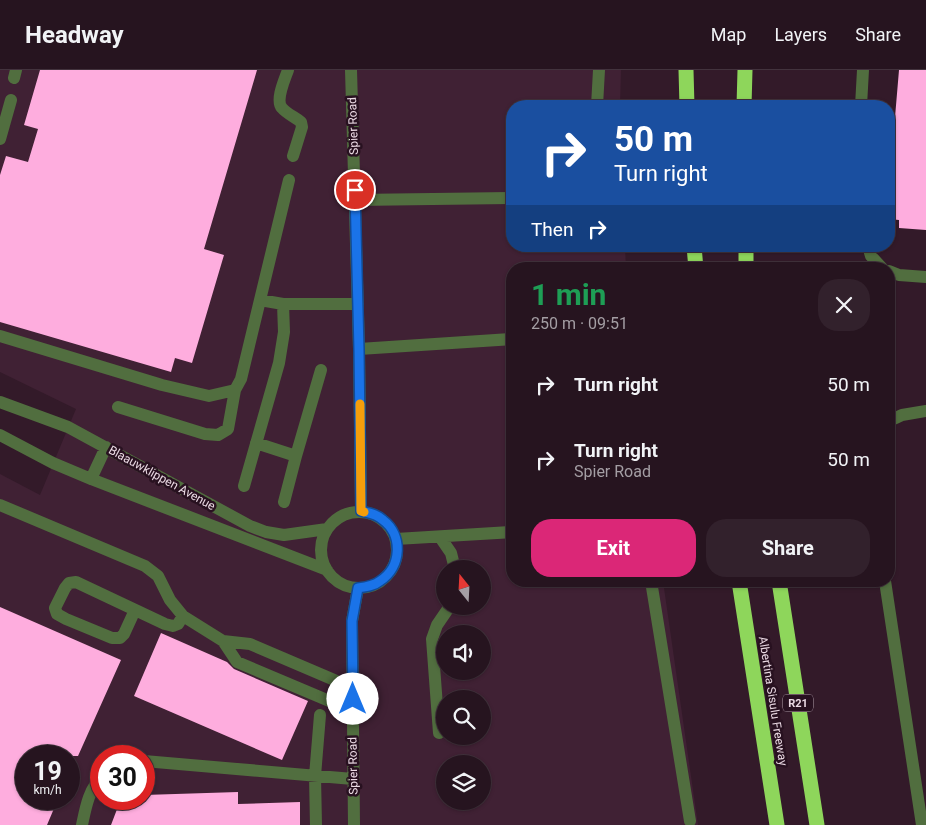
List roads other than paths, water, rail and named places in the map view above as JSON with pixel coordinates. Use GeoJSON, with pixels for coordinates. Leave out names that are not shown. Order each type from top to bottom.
{"type":"FeatureCollection","features":[{"type":"Feature","properties":{"kind":"highway"},"geometry":{"type":"LineString","coordinates":[[686,70],[687,100]]}},
{"type":"Feature","properties":{"kind":"highway"},"geometry":{"type":"LineString","coordinates":[[744,70],[744,100]]}},
{"type":"Feature","properties":{"kind":"highway","name":"Albertina Sisulu Freeway"},"geometry":{"type":"LineString","coordinates":[[740,587],[776,825]]}},
{"type":"Feature","properties":{"kind":"highway","name":"Albertina Sisulu Freeway"},"geometry":{"type":"LineString","coordinates":[[780,587],[817,825]]}},
{"type":"Feature","properties":{"kind":"street"},"geometry":{"type":"LineString","coordinates":[[288,70],[279,99],[282,109],[301,122],[302,127],[293,156]]}},
{"type":"Feature","properties":{"kind":"street","name":"Spier Road"},"geometry":{"type":"LineString","coordinates":[[351,70],[358,304],[361,511]]}},
{"type":"Feature","properties":{"kind":"street"},"geometry":{"type":"LineString","coordinates":[[598,100],[599,70]]}},
{"type":"Feature","properties":{"kind":"street"},"geometry":{"type":"LineString","coordinates":[[862,100],[863,70]]}},
{"type":"Feature","properties":{"kind":"street"},"geometry":{"type":"LineString","coordinates":[[0,139],[11,100]]}},
{"type":"Feature","properties":{"kind":"street"},"geometry":{"type":"LineString","coordinates":[[118,408],[204,434],[218,435],[228,428],[235,390],[241,378],[289,180]]}},
{"type":"Feature","properties":{"kind":"street"},"geometry":{"type":"LineString","coordinates":[[355,200],[506,198]]}},
{"type":"Feature","properties":{"kind":"street"},"geometry":{"type":"LineString","coordinates":[[895,273],[926,277]]}},
{"type":"Feature","properties":{"kind":"street"},"geometry":{"type":"LineString","coordinates":[[260,300],[282,304],[358,304]]}},
{"type":"Feature","properties":{"kind":"street"},"geometry":{"type":"LineString","coordinates":[[244,486],[279,363],[284,332],[282,304]]}},
{"type":"Feature","properties":{"kind":"street"},"geometry":{"type":"LineString","coordinates":[[0,336],[162,385],[209,396],[235,390]]}},
{"type":"Feature","properties":{"kind":"street"},"geometry":{"type":"LineString","coordinates":[[359,350],[506,339]]}},
{"type":"Feature","properties":{"kind":"street"},"geometry":{"type":"LineString","coordinates":[[284,502],[321,370]]}},
{"type":"Feature","properties":{"kind":"street","name":"Blaauwklippen Avenue"},"geometry":{"type":"LineString","coordinates":[[0,402],[68,427],[243,522],[266,532],[284,535],[327,529]]}},
{"type":"Feature","properties":{"kind":"street"},"geometry":{"type":"LineString","coordinates":[[895,418],[902,415],[926,412]]}},
{"type":"Feature","properties":{"kind":"street","name":"Blaauwklippen Avenue"},"geometry":{"type":"LineString","coordinates":[[0,435],[53,463],[90,479],[327,570]]}},
{"type":"Feature","properties":{"kind":"street"},"geometry":{"type":"LineString","coordinates":[[256,443],[296,456]]}},
{"type":"Feature","properties":{"kind":"street"},"geometry":{"type":"LineString","coordinates":[[90,479],[106,447]]}},
{"type":"Feature","properties":{"kind":"street"},"geometry":{"type":"LineString","coordinates":[[0,505],[145,566],[158,576],[170,600],[183,616],[223,641],[237,662],[353,711]]}},
{"type":"Feature","properties":{"kind":"street"},"geometry":{"type":"LineString","coordinates":[[361,511],[373,514],[391,528],[396,539],[398,551],[395,563],[389,573],[375,584],[358,588],[346,586],[335,579],[327,570],[322,560],[322,539],[327,529],[333,521],[351,512],[361,511]]}},
{"type":"Feature","properties":{"kind":"street"},"geometry":{"type":"LineString","coordinates":[[396,539],[506,532]]}},
{"type":"Feature","properties":{"kind":"street"},"geometry":{"type":"LineString","coordinates":[[440,537],[452,560]]}},
{"type":"Feature","properties":{"kind":"street"},"geometry":{"type":"LineString","coordinates":[[135,610],[124,634],[120,638],[112,638],[66,619],[57,614],[55,608],[69,583],[76,582],[165,624],[173,626],[178,624],[183,616]]}},
{"type":"Feature","properties":{"kind":"street"},"geometry":{"type":"LineString","coordinates":[[652,587],[690,821]]}},
{"type":"Feature","properties":{"kind":"street"},"geometry":{"type":"LineString","coordinates":[[886,587],[922,825]]}},
{"type":"Feature","properties":{"kind":"street","name":"Spier Road"},"geometry":{"type":"LineString","coordinates":[[354,825],[352,621],[358,588]]}},
{"type":"Feature","properties":{"kind":"street"},"geometry":{"type":"LineString","coordinates":[[436,693],[432,639],[436,625],[443,615]]}},
{"type":"Feature","properties":{"kind":"street"},"geometry":{"type":"LineString","coordinates":[[223,641],[250,644],[353,688]]}},
{"type":"Feature","properties":{"kind":"street"},"geometry":{"type":"LineString","coordinates":[[316,825],[315,776],[320,715]]}},
{"type":"Feature","properties":{"kind":"street"},"geometry":{"type":"LineString","coordinates":[[155,762],[354,779]]}},
{"type":"Feature","properties":{"kind":"street"},"geometry":{"type":"LineString","coordinates":[[82,825],[86,804],[90,796]]}}]}
